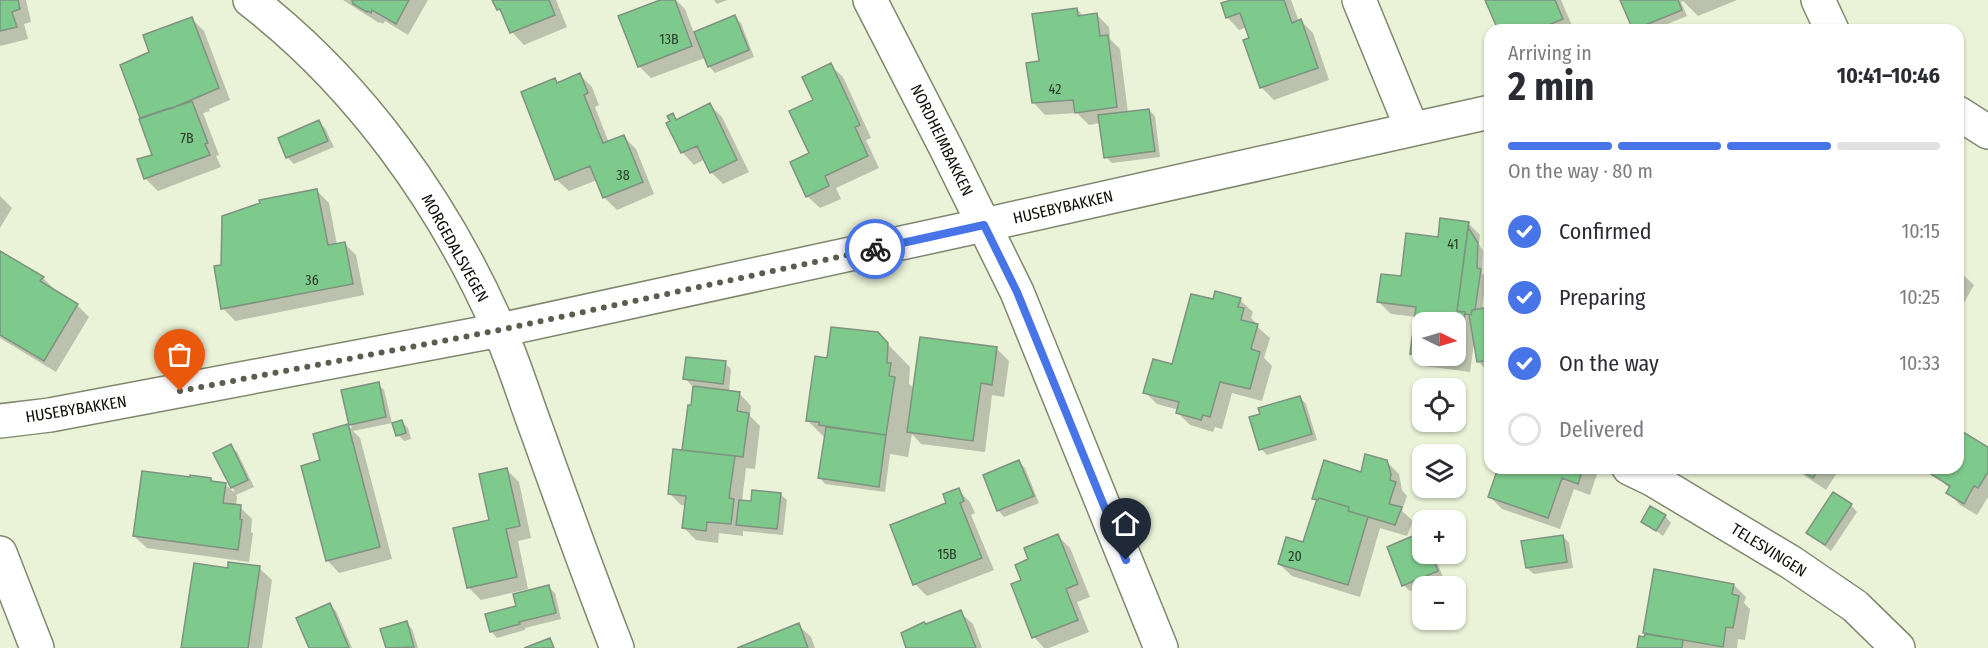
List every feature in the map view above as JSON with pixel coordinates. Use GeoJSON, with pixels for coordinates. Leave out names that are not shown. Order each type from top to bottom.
{"type":"FeatureCollection","features":[{"type":"Feature","properties":{"kind":"street","name":"MORGEDALSVEGEN"},"geometry":{"type":"LineString","coordinates":[[250,0],[318,60],[391,145],[434,206],[469,267],[500,330],[617,648]]}},
{"type":"Feature","properties":{"kind":"street","name":"NORDHEIMBAKKEN"},"geometry":{"type":"LineString","coordinates":[[870,0],[938,131],[1022,302],[1161,648]]}},
{"type":"Feature","properties":{"kind":"street"},"geometry":{"type":"LineString","coordinates":[[1359,0],[1412,129]]}},
{"type":"Feature","properties":{"kind":"street"},"geometry":{"type":"LineString","coordinates":[[1818,0],[1829,24]]}},
{"type":"Feature","properties":{"kind":"street","name":"HUSEBYBAKKEN"},"geometry":{"type":"LineString","coordinates":[[0,421],[51,415],[500,330],[1484,113]]}},
{"type":"Feature","properties":{"kind":"street"},"geometry":{"type":"LineString","coordinates":[[1964,117],[1988,132]]}},
{"type":"Feature","properties":{"kind":"street","name":"TELESVINGEN"},"geometry":{"type":"LineString","coordinates":[[1642,474],[1792,563],[1855,606],[1898,648]]}},
{"type":"Feature","properties":{"kind":"street"},"geometry":{"type":"LineString","coordinates":[[0,553],[37,648]]}},
{"type":"Feature","properties":{"kind":"building"},"geometry":{"type":"Polygon","coordinates":[[[0,0],[18,0],[20,9],[12,12],[17,27],[0,31],[0,0]]]}},
{"type":"Feature","properties":{"kind":"building"},"geometry":{"type":"Polygon","coordinates":[[[352,0],[409,0],[396,24],[372,10],[371,13],[367,12],[353,4],[352,0]]]}},
{"type":"Feature","properties":{"kind":"building"},"geometry":{"type":"Polygon","coordinates":[[[492,0],[549,0],[555,15],[510,33],[500,9],[497,10],[492,0]]]}},
{"type":"Feature","properties":{"kind":"building"},"geometry":{"type":"Polygon","coordinates":[[[660,0],[675,0],[692,46],[638,67],[618,16],[660,0]]]}},
{"type":"Feature","properties":{"kind":"building"},"geometry":{"type":"Polygon","coordinates":[[[1231,0],[1284,0],[1292,23],[1301,19],[1318,68],[1260,88],[1243,40],[1249,38],[1240,13],[1226,18],[1221,3],[1231,0]]]}},
{"type":"Feature","properties":{"kind":"building"},"geometry":{"type":"Polygon","coordinates":[[[1485,0],[1555,0],[1563,19],[1551,24],[1495,24],[1485,0]]]}},
{"type":"Feature","properties":{"kind":"building"},"geometry":{"type":"Polygon","coordinates":[[[1620,0],[1678,0],[1682,10],[1648,24],[1630,24],[1620,0]]]}},
{"type":"Feature","properties":{"kind":"building"},"geometry":{"type":"Polygon","coordinates":[[[1077,8],[1078,16],[1097,13],[1100,36],[1108,35],[1117,107],[1075,113],[1073,100],[1032,103],[1026,63],[1039,61],[1032,14],[1077,8]]]}},
{"type":"Feature","properties":{"kind":"building"},"geometry":{"type":"Polygon","coordinates":[[[735,15],[749,50],[708,67],[694,32],[735,15]]]}},
{"type":"Feature","properties":{"kind":"building"},"geometry":{"type":"Polygon","coordinates":[[[192,17],[219,88],[170,109],[140,118],[120,65],[149,52],[143,35],[192,17]]]}},
{"type":"Feature","properties":{"kind":"building"},"geometry":{"type":"Polygon","coordinates":[[[831,63],[860,125],[855,127],[868,156],[825,176],[829,186],[806,197],[790,162],[809,153],[789,111],[813,100],[802,77],[831,63]]]}},
{"type":"Feature","properties":{"kind":"building"},"geometry":{"type":"Polygon","coordinates":[[[580,73],[588,93],[584,95],[603,143],[624,135],[643,182],[603,198],[590,166],[555,180],[521,92],[555,78],[557,83],[580,73]]]}},
{"type":"Feature","properties":{"kind":"building"},"geometry":{"type":"Polygon","coordinates":[[[192,101],[208,143],[205,144],[210,155],[144,179],[137,159],[152,155],[139,119],[192,101]]]}},
{"type":"Feature","properties":{"kind":"building"},"geometry":{"type":"Polygon","coordinates":[[[710,103],[737,160],[710,173],[697,146],[681,153],[666,123],[670,121],[667,116],[673,113],[676,120],[710,103]]]}},
{"type":"Feature","properties":{"kind":"building"},"geometry":{"type":"Polygon","coordinates":[[[1149,109],[1155,151],[1104,158],[1098,115],[1149,109]]]}},
{"type":"Feature","properties":{"kind":"building"},"geometry":{"type":"Polygon","coordinates":[[[319,120],[328,141],[286,158],[278,138],[319,120]]]}},
{"type":"Feature","properties":{"kind":"building"},"geometry":{"type":"Polygon","coordinates":[[[317,189],[328,245],[345,242],[353,284],[221,309],[214,266],[221,265],[222,216],[260,203],[259,200],[317,189]]]}},
{"type":"Feature","properties":{"kind":"building"},"geometry":{"type":"Polygon","coordinates":[[[1440,218],[1469,222],[1457,311],[1465,312],[1415,312],[1416,307],[1377,302],[1381,274],[1401,276],[1406,233],[1438,237],[1440,218]]]}},
{"type":"Feature","properties":{"kind":"building"},"geometry":{"type":"Polygon","coordinates":[[[1468,227],[1478,243],[1477,268],[1481,269],[1475,310],[1472,310],[1471,315],[1457,311],[1468,227]]]}},
{"type":"Feature","properties":{"kind":"building"},"geometry":{"type":"Polygon","coordinates":[[[0,251],[44,277],[40,281],[78,304],[44,361],[0,335],[0,251]]]}},
{"type":"Feature","properties":{"kind":"building"},"geometry":{"type":"Polygon","coordinates":[[[1215,291],[1241,298],[1238,307],[1244,308],[1241,320],[1258,324],[1251,349],[1260,352],[1250,389],[1220,382],[1210,417],[1203,415],[1201,420],[1176,413],[1179,402],[1143,393],[1153,359],[1172,364],[1191,294],[1213,299],[1215,291]]]}},
{"type":"Feature","properties":{"kind":"building"},"geometry":{"type":"Polygon","coordinates":[[[1484,308],[1484,361],[1477,362],[1469,315],[1472,310],[1484,308]]]}},
{"type":"Feature","properties":{"kind":"building"},"geometry":{"type":"Polygon","coordinates":[[[831,327],[878,332],[888,343],[887,363],[891,363],[889,376],[895,377],[886,435],[806,421],[815,356],[827,358],[831,327]]]}},
{"type":"Feature","properties":{"kind":"building"},"geometry":{"type":"Polygon","coordinates":[[[920,337],[997,347],[992,385],[981,383],[973,441],[907,432],[920,337]]]}},
{"type":"Feature","properties":{"kind":"building"},"geometry":{"type":"Polygon","coordinates":[[[686,357],[726,361],[723,384],[683,379],[686,357]]]}},
{"type":"Feature","properties":{"kind":"building"},"geometry":{"type":"Polygon","coordinates":[[[379,382],[386,417],[349,425],[341,390],[379,382]]]}},
{"type":"Feature","properties":{"kind":"building"},"geometry":{"type":"Polygon","coordinates":[[[693,386],[740,392],[737,411],[749,413],[743,457],[682,450],[693,386]]]}},
{"type":"Feature","properties":{"kind":"building"},"geometry":{"type":"Polygon","coordinates":[[[1300,396],[1312,434],[1259,450],[1249,417],[1260,414],[1258,408],[1300,396]]]}},
{"type":"Feature","properties":{"kind":"building"},"geometry":{"type":"Polygon","coordinates":[[[402,420],[406,433],[396,436],[392,423],[402,420]]]}},
{"type":"Feature","properties":{"kind":"building"},"geometry":{"type":"Polygon","coordinates":[[[348,424],[380,547],[326,561],[301,466],[320,460],[313,434],[348,424]]]}},
{"type":"Feature","properties":{"kind":"building"},"geometry":{"type":"Polygon","coordinates":[[[826,427],[886,435],[879,487],[818,478],[826,427]]]}},
{"type":"Feature","properties":{"kind":"building"},"geometry":{"type":"Polygon","coordinates":[[[1964,433],[1988,447],[1988,472],[1978,488],[1974,486],[1964,504],[1946,493],[1950,486],[1931,474],[1964,474],[1964,433]]]}},
{"type":"Feature","properties":{"kind":"building"},"geometry":{"type":"Polygon","coordinates":[[[231,444],[248,480],[231,488],[213,453],[231,444]]]}},
{"type":"Feature","properties":{"kind":"building"},"geometry":{"type":"Polygon","coordinates":[[[673,449],[735,456],[729,498],[734,499],[731,524],[707,522],[706,531],[682,528],[686,496],[668,494],[673,449]]]}},
{"type":"Feature","properties":{"kind":"building"},"geometry":{"type":"Polygon","coordinates":[[[1365,454],[1387,460],[1391,474],[1390,480],[1396,482],[1389,504],[1402,507],[1395,525],[1348,511],[1349,507],[1319,498],[1318,500],[1312,499],[1324,460],[1361,472],[1365,454]]]}},
{"type":"Feature","properties":{"kind":"building"},"geometry":{"type":"Polygon","coordinates":[[[1019,460],[1034,496],[997,511],[983,475],[1019,460]]]}},
{"type":"Feature","properties":{"kind":"building"},"geometry":{"type":"Polygon","coordinates":[[[507,468],[520,526],[506,529],[517,577],[467,588],[453,528],[489,520],[479,474],[507,468]]]}},
{"type":"Feature","properties":{"kind":"building"},"geometry":{"type":"Polygon","coordinates":[[[142,471],[211,478],[211,481],[226,483],[223,503],[241,505],[240,519],[242,520],[238,550],[133,536],[142,471]]]}},
{"type":"Feature","properties":{"kind":"building"},"geometry":{"type":"Polygon","coordinates":[[[1496,474],[1581,474],[1578,484],[1562,478],[1548,518],[1488,497],[1496,474]]]}},
{"type":"Feature","properties":{"kind":"building"},"geometry":{"type":"Polygon","coordinates":[[[959,488],[964,501],[960,503],[982,558],[913,585],[890,525],[946,503],[943,494],[959,488]]]}},
{"type":"Feature","properties":{"kind":"building"},"geometry":{"type":"Polygon","coordinates":[[[752,490],[781,493],[777,529],[736,525],[739,500],[751,501],[752,490]]]}},
{"type":"Feature","properties":{"kind":"building"},"geometry":{"type":"Polygon","coordinates":[[[1833,492],[1852,504],[1825,545],[1806,533],[1833,492]]]}},
{"type":"Feature","properties":{"kind":"building"},"geometry":{"type":"Polygon","coordinates":[[[1319,498],[1349,507],[1348,511],[1368,517],[1348,585],[1278,564],[1286,537],[1303,542],[1319,498]]]}},
{"type":"Feature","properties":{"kind":"building"},"geometry":{"type":"Polygon","coordinates":[[[1650,506],[1666,515],[1656,531],[1641,522],[1650,506]]]}},
{"type":"Feature","properties":{"kind":"building"},"geometry":{"type":"Polygon","coordinates":[[[1058,534],[1078,584],[1066,589],[1078,620],[1032,638],[1011,584],[1021,580],[1015,565],[1028,559],[1024,548],[1058,534]]]}},
{"type":"Feature","properties":{"kind":"building"},"geometry":{"type":"Polygon","coordinates":[[[1563,535],[1567,562],[1526,568],[1521,541],[1563,535]]]}},
{"type":"Feature","properties":{"kind":"building"},"geometry":{"type":"Polygon","coordinates":[[[1412,536],[1412,564],[1435,564],[1438,571],[1426,576],[1412,576],[1412,582],[1402,586],[1387,547],[1412,536]]]}},
{"type":"Feature","properties":{"kind":"building"},"geometry":{"type":"Polygon","coordinates":[[[228,562],[260,566],[248,648],[181,648],[194,563],[228,568],[228,562]]]}},
{"type":"Feature","properties":{"kind":"building"},"geometry":{"type":"Polygon","coordinates":[[[1654,569],[1734,584],[1732,594],[1739,596],[1733,628],[1726,627],[1723,647],[1643,633],[1654,569]]]}},
{"type":"Feature","properties":{"kind":"building"},"geometry":{"type":"Polygon","coordinates":[[[549,585],[556,613],[490,632],[485,614],[516,606],[513,594],[549,585]]]}},
{"type":"Feature","properties":{"kind":"building"},"geometry":{"type":"Polygon","coordinates":[[[330,603],[349,648],[309,648],[296,618],[330,603]]]}},
{"type":"Feature","properties":{"kind":"building"},"geometry":{"type":"Polygon","coordinates":[[[961,610],[976,648],[906,648],[901,633],[924,622],[926,624],[961,610]]]}},
{"type":"Feature","properties":{"kind":"building"},"geometry":{"type":"Polygon","coordinates":[[[407,621],[414,647],[386,648],[380,629],[407,621]]]}},
{"type":"Feature","properties":{"kind":"building"},"geometry":{"type":"Polygon","coordinates":[[[799,623],[808,648],[737,648],[799,623]]]}},
{"type":"Feature","properties":{"kind":"building"},"geometry":{"type":"Polygon","coordinates":[[[1645,634],[1683,640],[1682,648],[1637,648],[1639,636],[1644,637],[1645,634]]]}},
{"type":"Feature","properties":{"kind":"building"},"geometry":{"type":"Polygon","coordinates":[[[550,638],[554,648],[524,648],[550,638]]]}},
{"type":"Feature","properties":{"kind":"way so far"},"geometry":{"type":"LineString","coordinates":[[180,391],[500,330],[875,249]]}},
{"type":"Feature","properties":{"kind":"route"},"geometry":{"type":"LineString","coordinates":[[875,249],[984,225],[1017,292],[1126,560]]}}]}
